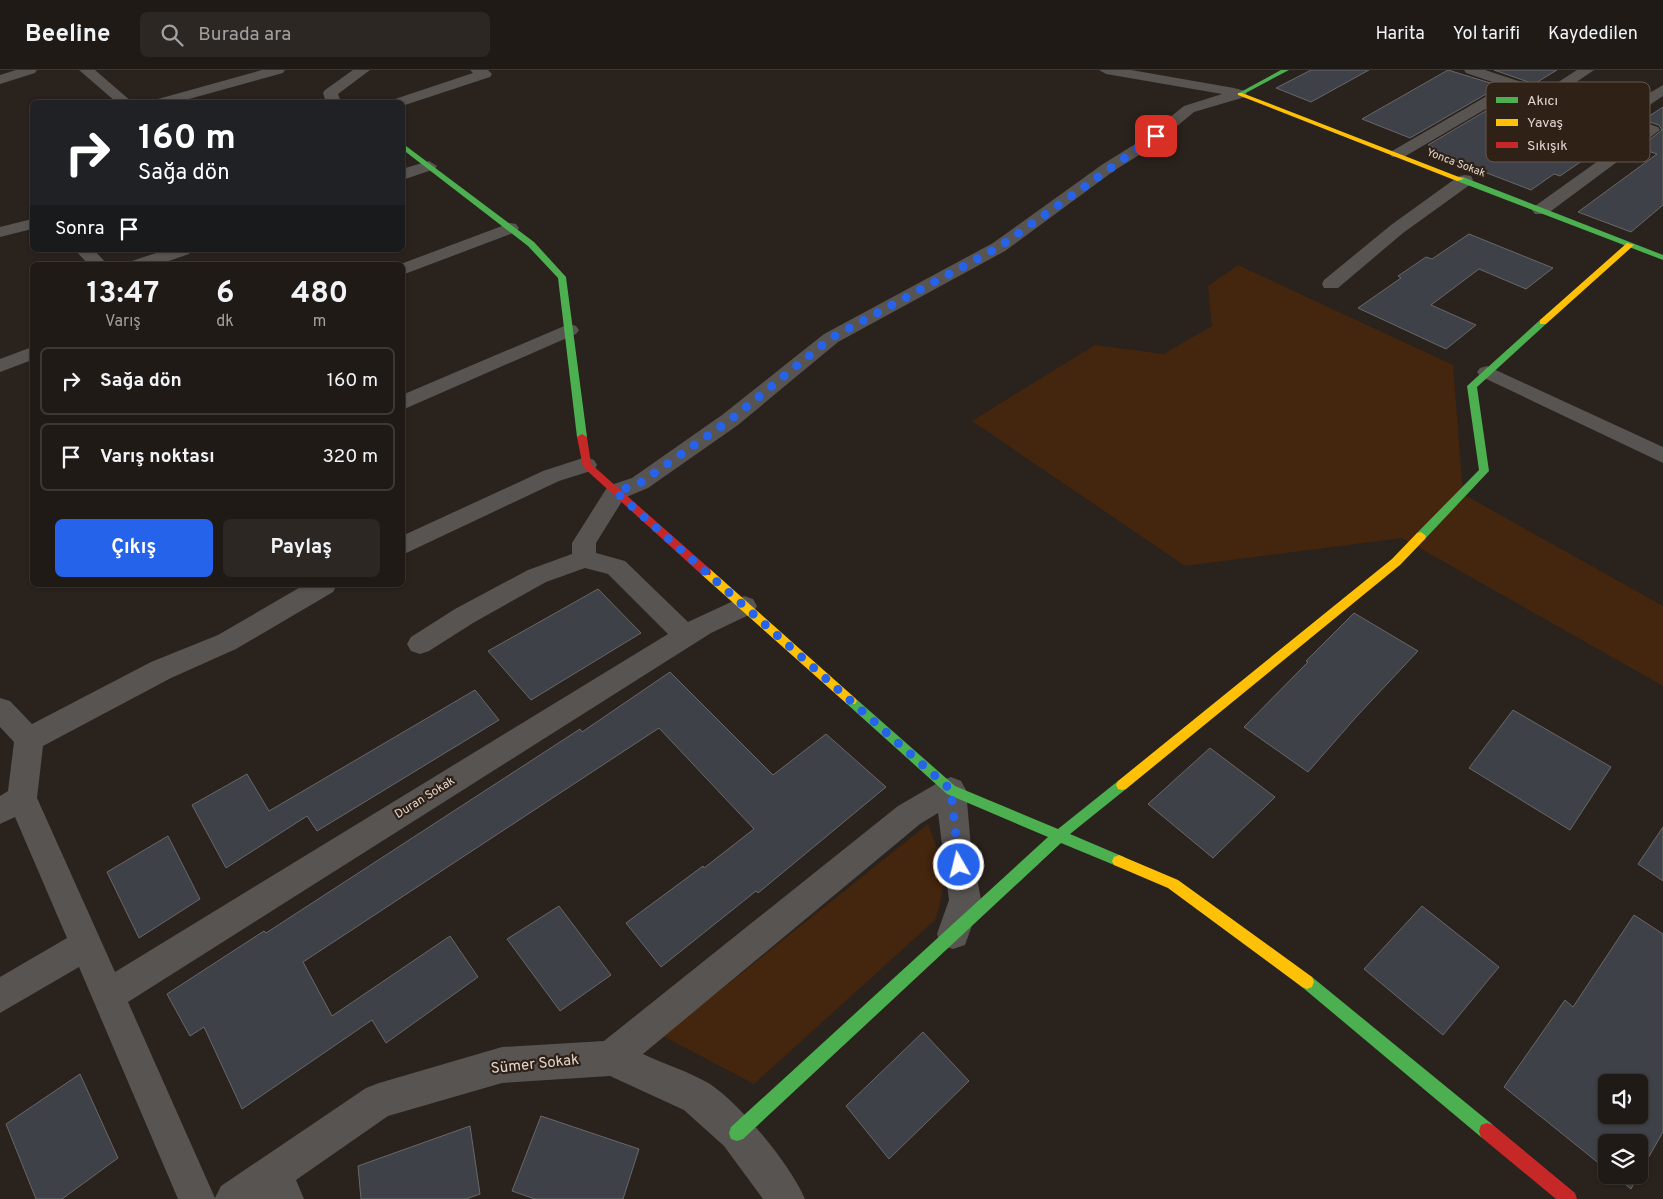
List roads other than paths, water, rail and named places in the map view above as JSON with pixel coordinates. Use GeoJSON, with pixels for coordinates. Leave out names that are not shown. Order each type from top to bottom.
{"type":"FeatureCollection","features":[{"type":"Feature","properties":{"kind":"street"},"geometry":{"type":"LineString","coordinates":[[0,80],[30,70]]}},
{"type":"Feature","properties":{"kind":"street"},"geometry":{"type":"LineString","coordinates":[[86,70],[122,100]]}},
{"type":"Feature","properties":{"kind":"street"},"geometry":{"type":"LineString","coordinates":[[169,100],[278,70]]}},
{"type":"Feature","properties":{"kind":"street"},"geometry":{"type":"LineString","coordinates":[[332,100],[330,93],[362,70]]}},
{"type":"Feature","properties":{"kind":"street"},"geometry":{"type":"LineString","coordinates":[[405,100],[485,74],[477,70]]}},
{"type":"Feature","properties":{"kind":"street"},"geometry":{"type":"LineString","coordinates":[[1106,70],[1240,94]]}},
{"type":"Feature","properties":{"kind":"street"},"geometry":{"type":"LineString","coordinates":[[584,559],[584,543],[616,492],[640,483],[730,420],[831,338],[999,247],[1109,167],[1146,144],[1189,109],[1240,94],[1286,70]]}},
{"type":"Feature","properties":{"kind":"street"},"geometry":{"type":"LineString","coordinates":[[1471,70],[1507,82]]}},
{"type":"Feature","properties":{"kind":"street"},"geometry":{"type":"LineString","coordinates":[[1568,82],[1587,70]]}},
{"type":"Feature","properties":{"kind":"street"},"geometry":{"type":"LineString","coordinates":[[1650,98],[1663,89]]}},
{"type":"Feature","properties":{"kind":"street","name":"Yonca Sokak"},"geometry":{"type":"LineString","coordinates":[[1240,94],[1663,258]]}},
{"type":"Feature","properties":{"kind":"street"},"geometry":{"type":"LineString","coordinates":[[1398,154],[1486,103]]}},
{"type":"Feature","properties":{"kind":"street"},"geometry":{"type":"LineString","coordinates":[[405,147],[531,244],[562,277],[586,465],[951,790],[1173,884],[1285,964],[1569,1199]]}},
{"type":"Feature","properties":{"kind":"street"},"geometry":{"type":"LineString","coordinates":[[1541,210],[1608,162]]}},
{"type":"Feature","properties":{"kind":"street"},"geometry":{"type":"LineString","coordinates":[[405,174],[429,166]]}},
{"type":"Feature","properties":{"kind":"street"},"geometry":{"type":"LineString","coordinates":[[1331,284],[1397,229],[1465,180]]}},
{"type":"Feature","properties":{"kind":"street"},"geometry":{"type":"LineString","coordinates":[[0,232],[30,224]]}},
{"type":"Feature","properties":{"kind":"street"},"geometry":{"type":"LineString","coordinates":[[405,269],[510,228]]}},
{"type":"Feature","properties":{"kind":"street"},"geometry":{"type":"LineString","coordinates":[[737,1133],[1060,836],[1396,562],[1484,471],[1472,386],[1630,245]]}},
{"type":"Feature","properties":{"kind":"street"},"geometry":{"type":"LineString","coordinates":[[86,252],[96,262]]}},
{"type":"Feature","properties":{"kind":"street"},"geometry":{"type":"LineString","coordinates":[[148,262],[176,252]]}},
{"type":"Feature","properties":{"kind":"street"},"geometry":{"type":"LineString","coordinates":[[405,401],[569,330]]}},
{"type":"Feature","properties":{"kind":"street"},"geometry":{"type":"LineString","coordinates":[[0,366],[30,355]]}},
{"type":"Feature","properties":{"kind":"street"},"geometry":{"type":"LineString","coordinates":[[1487,372],[1663,456]]}},
{"type":"Feature","properties":{"kind":"street"},"geometry":{"type":"LineString","coordinates":[[405,545],[551,476],[586,465]]}},
{"type":"Feature","properties":{"kind":"street"},"geometry":{"type":"LineString","coordinates":[[420,644],[464,616],[537,576],[584,559],[616,567],[686,636]]}},
{"type":"Feature","properties":{"kind":"street"},"geometry":{"type":"LineString","coordinates":[[196,1199],[86,945],[11,804],[29,739],[161,670],[227,642],[321,587]]}},
{"type":"Feature","properties":{"kind":"street","name":"Duran Sokak"},"geometry":{"type":"LineString","coordinates":[[108,996],[686,636],[744,606]]}},
{"type":"Feature","properties":{"kind":"street"},"geometry":{"type":"LineString","coordinates":[[0,709],[29,739]]}},
{"type":"Feature","properties":{"kind":"street"},"geometry":{"type":"LineString","coordinates":[[951,790],[956,847],[964,900],[953,934]]}},
{"type":"Feature","properties":{"kind":"street"},"geometry":{"type":"LineString","coordinates":[[611,1058],[909,815],[951,790]]}},
{"type":"Feature","properties":{"kind":"street"},"geometry":{"type":"LineString","coordinates":[[0,996],[86,945]]}},
{"type":"Feature","properties":{"kind":"street","name":"Sümer Sokak"},"geometry":{"type":"LineString","coordinates":[[234,1199],[279,1186],[379,1101],[502,1065],[611,1058],[697,1097],[737,1133],[786,1199]]}}]}
